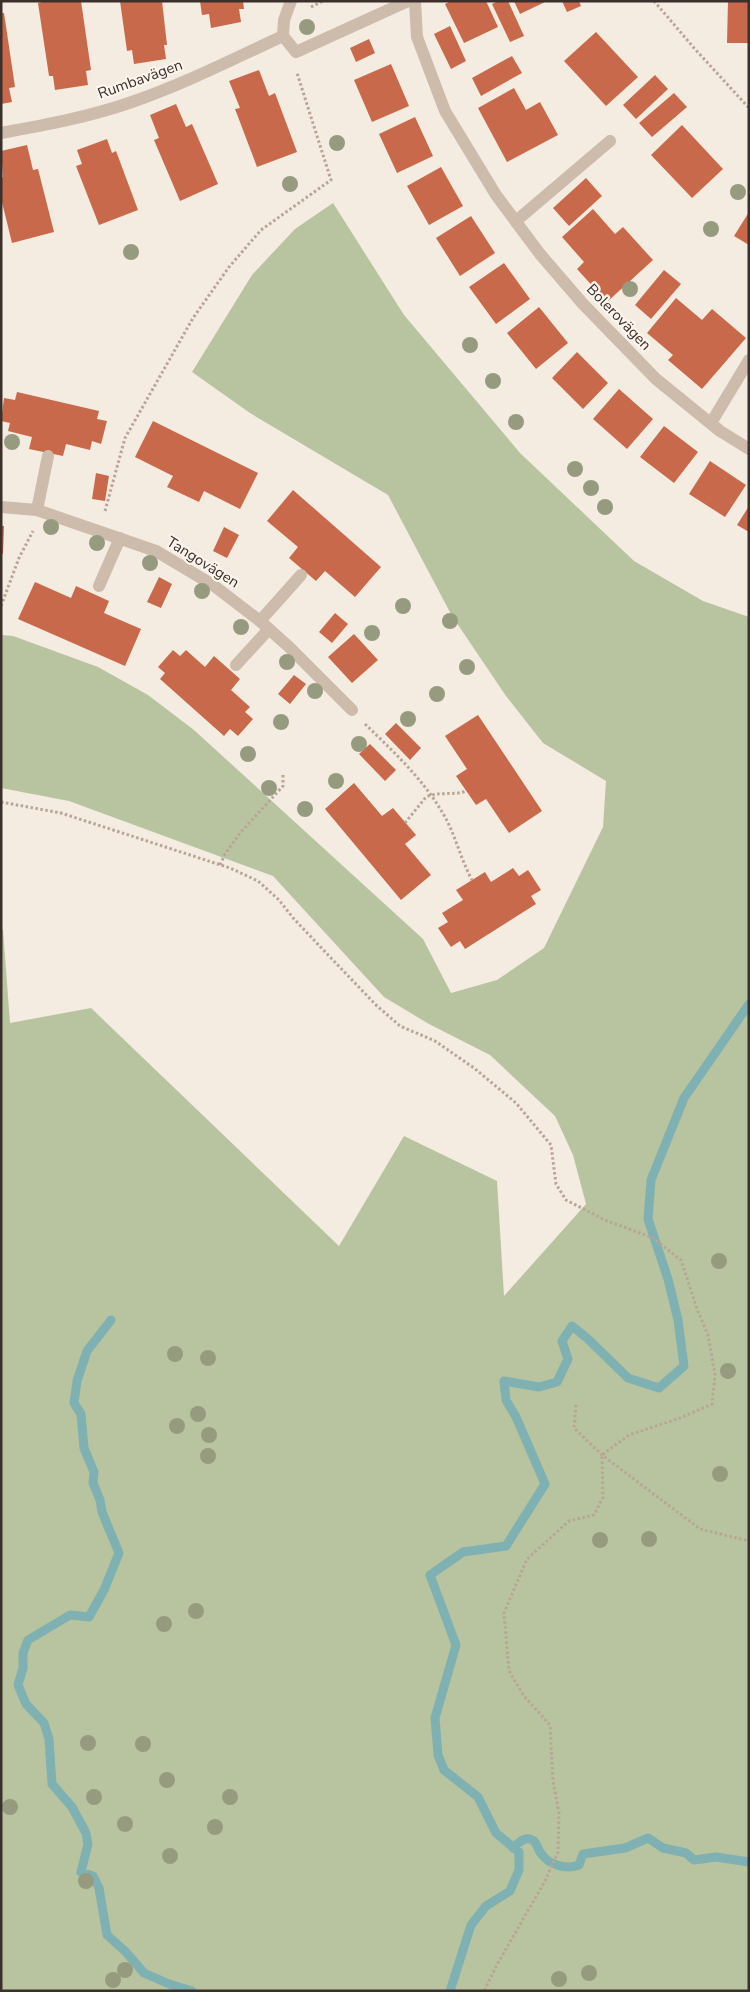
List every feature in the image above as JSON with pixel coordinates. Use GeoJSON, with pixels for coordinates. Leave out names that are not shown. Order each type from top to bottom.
{"type":"FeatureCollection","features":[{"type":"Feature","properties":{"kind":"street"},"geometry":{"type":"LineString","coordinates":[[291,1],[284,20],[283,36],[296,52],[408,1]]}},
{"type":"Feature","properties":{"kind":"street","name":"Bolerovägen"},"geometry":{"type":"LineString","coordinates":[[415,1],[417,37],[446,111],[496,195],[540,254],[583,304],[656,379],[720,432],[749,448]]}},
{"type":"Feature","properties":{"kind":"street","name":"Rumbavägen"},"geometry":{"type":"LineString","coordinates":[[1,133],[69,120],[132,102],[203,74],[283,36]]}},
{"type":"Feature","properties":{"kind":"street"},"geometry":{"type":"LineString","coordinates":[[516,221],[610,141]]}},
{"type":"Feature","properties":{"kind":"street"},"geometry":{"type":"LineString","coordinates":[[711,423],[749,360]]}},
{"type":"Feature","properties":{"kind":"street"},"geometry":{"type":"LineString","coordinates":[[37,510],[48,456]]}},
{"type":"Feature","properties":{"kind":"street","name":"Tangovägen"},"geometry":{"type":"LineString","coordinates":[[1,507],[37,510],[156,551],[205,580],[265,625],[352,710]]}},
{"type":"Feature","properties":{"kind":"street"},"geometry":{"type":"LineString","coordinates":[[99,586],[120,538]]}},
{"type":"Feature","properties":{"kind":"street"},"geometry":{"type":"LineString","coordinates":[[236,665],[301,575]]}},
{"type":"Feature","properties":{"kind":"path"},"geometry":{"type":"LineString","coordinates":[[654,1],[749,108]]}},
{"type":"Feature","properties":{"kind":"path"},"geometry":{"type":"LineString","coordinates":[[99,532],[125,438],[192,318],[229,267],[261,230],[331,180],[295,67],[296,52]]}},
{"type":"Feature","properties":{"kind":"path"},"geometry":{"type":"LineString","coordinates":[[1,606],[19,558],[37,523],[37,510]]}},
{"type":"Feature","properties":{"kind":"path"},"geometry":{"type":"LineString","coordinates":[[352,710],[412,772],[431,795],[450,826],[472,880]]}},
{"type":"Feature","properties":{"kind":"path"},"geometry":{"type":"LineString","coordinates":[[220,865],[225,854],[240,833],[283,786],[283,773]]}},
{"type":"Feature","properties":{"kind":"path"},"geometry":{"type":"LineString","coordinates":[[405,822],[426,797],[466,791]]}},
{"type":"Feature","properties":{"kind":"path"},"geometry":{"type":"LineString","coordinates":[[1,802],[61,813],[220,865],[258,881],[279,900],[294,919],[376,1005],[400,1026],[435,1041],[474,1068],[516,1103],[551,1145],[556,1184],[566,1200],[605,1220],[653,1238],[681,1260],[697,1309],[708,1335],[715,1376],[712,1404],[680,1418],[629,1435],[602,1455]]}},
{"type":"Feature","properties":{"kind":"path"},"geometry":{"type":"LineString","coordinates":[[576,1405],[574,1428],[602,1455],[700,1529],[736,1540],[749,1541]]}},
{"type":"Feature","properties":{"kind":"path"},"geometry":{"type":"LineString","coordinates":[[484,1991],[545,1881],[558,1852],[559,1813],[553,1781],[550,1725],[524,1696],[509,1671],[504,1614],[527,1559],[569,1521],[594,1515],[603,1496],[602,1455]]}},
{"type":"Feature","properties":{"kind":"green space"},"geometry":{"type":"Polygon","coordinates":[[[333,203],[404,315],[520,453],[634,561],[703,601],[749,617],[749,1991],[1,1991],[1,928],[3,930],[10,1023],[91,1008],[339,1246],[404,1136],[497,1181],[504,1296],[586,1204],[573,1155],[555,1116],[490,1055],[429,1024],[384,997],[273,876],[69,801],[1,788],[1,635],[13,636],[98,667],[148,695],[194,730],[423,939],[451,993],[497,980],[544,948],[603,827],[606,781],[543,743],[506,696],[452,616],[388,495],[250,413],[192,372],[252,275],[295,229],[333,203]]]}},
{"type":"Feature","properties":{"kind":"building"},"geometry":{"type":"Polygon","coordinates":[[[46,1],[81,1],[91,70],[86,71],[88,85],[55,90],[53,76],[49,76],[38,3],[46,1]]]}},
{"type":"Feature","properties":{"kind":"building"},"geometry":{"type":"Polygon","coordinates":[[[120,1],[162,1],[167,45],[164,45],[166,59],[134,64],[132,50],[127,51],[120,1]]]}},
{"type":"Feature","properties":{"kind":"building"},"geometry":{"type":"Polygon","coordinates":[[[200,1],[243,1],[244,9],[239,9],[241,22],[211,28],[209,14],[202,15],[200,1]]]}},
{"type":"Feature","properties":{"kind":"building"},"geometry":{"type":"Polygon","coordinates":[[[451,1],[486,1],[498,27],[464,43],[445,4],[451,1]]]}},
{"type":"Feature","properties":{"kind":"building"},"geometry":{"type":"Polygon","coordinates":[[[498,1],[508,1],[524,36],[510,42],[492,4],[498,1]]]}},
{"type":"Feature","properties":{"kind":"building"},"geometry":{"type":"Polygon","coordinates":[[[514,1],[547,1],[520,14],[514,1]]]}},
{"type":"Feature","properties":{"kind":"building"},"geometry":{"type":"Polygon","coordinates":[[[562,1],[579,1],[581,6],[567,12],[562,1]]]}},
{"type":"Feature","properties":{"kind":"building"},"geometry":{"type":"Polygon","coordinates":[[[728,1],[749,1],[749,43],[727,43],[728,1]]]}},
{"type":"Feature","properties":{"kind":"building"},"geometry":{"type":"Polygon","coordinates":[[[1,13],[4,13],[15,87],[9,88],[12,102],[1,104],[1,13]]]}},
{"type":"Feature","properties":{"kind":"building"},"geometry":{"type":"Polygon","coordinates":[[[450,26],[466,61],[451,69],[434,34],[450,26]]]}},
{"type":"Feature","properties":{"kind":"building"},"geometry":{"type":"Polygon","coordinates":[[[596,32],[638,77],[606,106],[564,61],[596,32]]]}},
{"type":"Feature","properties":{"kind":"building"},"geometry":{"type":"Polygon","coordinates":[[[369,39],[375,53],[356,62],[350,48],[369,39]]]}},
{"type":"Feature","properties":{"kind":"building"},"geometry":{"type":"Polygon","coordinates":[[[512,56],[522,73],[481,96],[472,78],[512,56]]]}},
{"type":"Feature","properties":{"kind":"building"},"geometry":{"type":"Polygon","coordinates":[[[391,64],[409,106],[372,122],[354,80],[391,64]]]}},
{"type":"Feature","properties":{"kind":"building"},"geometry":{"type":"Polygon","coordinates":[[[259,70],[269,96],[275,93],[297,152],[257,167],[235,109],[240,108],[229,81],[259,70]]]}},
{"type":"Feature","properties":{"kind":"building"},"geometry":{"type":"Polygon","coordinates":[[[655,75],[668,89],[636,119],[623,105],[655,75]]]}},
{"type":"Feature","properties":{"kind":"building"},"geometry":{"type":"Polygon","coordinates":[[[514,88],[526,110],[540,102],[558,135],[507,162],[478,108],[514,88]]]}},
{"type":"Feature","properties":{"kind":"building"},"geometry":{"type":"Polygon","coordinates":[[[674,93],[687,107],[652,137],[639,123],[674,93]]]}},
{"type":"Feature","properties":{"kind":"building"},"geometry":{"type":"Polygon","coordinates":[[[176,104],[186,127],[192,124],[218,184],[180,201],[154,140],[159,138],[150,115],[176,104]]]}},
{"type":"Feature","properties":{"kind":"building"},"geometry":{"type":"Polygon","coordinates":[[[415,117],[433,156],[397,173],[379,134],[415,117]]]}},
{"type":"Feature","properties":{"kind":"building"},"geometry":{"type":"Polygon","coordinates":[[[682,125],[723,169],[692,198],[651,155],[682,125]]]}},
{"type":"Feature","properties":{"kind":"building"},"geometry":{"type":"Polygon","coordinates":[[[107,139],[112,153],[116,151],[138,210],[99,225],[76,166],[82,164],[77,150],[107,139]]]}},
{"type":"Feature","properties":{"kind":"building"},"geometry":{"type":"Polygon","coordinates":[[[27,145],[33,170],[38,169],[54,232],[12,243],[1,198],[1,178],[3,177],[1,151],[27,145]]]}},
{"type":"Feature","properties":{"kind":"building"},"geometry":{"type":"Polygon","coordinates":[[[441,167],[463,206],[429,225],[407,186],[441,167]]]}},
{"type":"Feature","properties":{"kind":"building"},"geometry":{"type":"Polygon","coordinates":[[[586,178],[602,196],[569,226],[553,208],[586,178]]]}},
{"type":"Feature","properties":{"kind":"building"},"geometry":{"type":"Polygon","coordinates":[[[593,209],[615,234],[623,227],[653,260],[607,302],[577,269],[584,262],[562,237],[593,209]]]}},
{"type":"Feature","properties":{"kind":"building"},"geometry":{"type":"Polygon","coordinates":[[[749,212],[749,245],[734,236],[749,212]]]}},
{"type":"Feature","properties":{"kind":"building"},"geometry":{"type":"Polygon","coordinates":[[[471,216],[495,253],[460,276],[436,238],[471,216]]]}},
{"type":"Feature","properties":{"kind":"building"},"geometry":{"type":"Polygon","coordinates":[[[504,263],[530,299],[496,324],[469,287],[504,263]]]}},
{"type":"Feature","properties":{"kind":"building"},"geometry":{"type":"Polygon","coordinates":[[[664,270],[681,284],[651,319],[635,305],[664,270]]]}},
{"type":"Feature","properties":{"kind":"building"},"geometry":{"type":"Polygon","coordinates":[[[676,298],[702,320],[712,309],[746,338],[702,389],[668,360],[673,355],[647,333],[676,298]]]}},
{"type":"Feature","properties":{"kind":"building"},"geometry":{"type":"Polygon","coordinates":[[[539,307],[568,343],[536,369],[507,333],[539,307]]]}},
{"type":"Feature","properties":{"kind":"building"},"geometry":{"type":"Polygon","coordinates":[[[577,352],[608,383],[583,409],[552,378],[577,352]]]}},
{"type":"Feature","properties":{"kind":"building"},"geometry":{"type":"Polygon","coordinates":[[[619,389],[653,419],[627,449],[593,419],[619,389]]]}},
{"type":"Feature","properties":{"kind":"building"},"geometry":{"type":"Polygon","coordinates":[[[17,392],[99,411],[97,419],[107,421],[101,444],[92,441],[90,450],[66,444],[63,456],[29,449],[32,437],[8,431],[10,423],[1,421],[4,398],[15,400],[17,392]]]}},
{"type":"Feature","properties":{"kind":"building"},"geometry":{"type":"Polygon","coordinates":[[[153,421],[258,473],[240,509],[204,491],[199,502],[167,487],[173,476],[135,457],[153,421]]]}},
{"type":"Feature","properties":{"kind":"building"},"geometry":{"type":"Polygon","coordinates":[[[664,426],[698,452],[674,483],[640,457],[664,426]]]}},
{"type":"Feature","properties":{"kind":"building"},"geometry":{"type":"Polygon","coordinates":[[[710,461],[746,485],[725,517],[689,494],[710,461]]]}},
{"type":"Feature","properties":{"kind":"building"},"geometry":{"type":"Polygon","coordinates":[[[96,473],[109,476],[105,501],[92,499],[96,473]]]}},
{"type":"Feature","properties":{"kind":"building"},"geometry":{"type":"Polygon","coordinates":[[[293,490],[381,567],[355,597],[325,571],[316,581],[289,558],[298,547],[267,521],[293,490]]]}},
{"type":"Feature","properties":{"kind":"building"},"geometry":{"type":"Polygon","coordinates":[[[749,506],[749,532],[737,525],[749,506]]]}},
{"type":"Feature","properties":{"kind":"building"},"geometry":{"type":"Polygon","coordinates":[[[1,526],[4,526],[3,554],[1,554],[1,526]]]}},
{"type":"Feature","properties":{"kind":"building"},"geometry":{"type":"Polygon","coordinates":[[[224,527],[239,535],[227,558],[213,551],[224,527]]]}},
{"type":"Feature","properties":{"kind":"building"},"geometry":{"type":"Polygon","coordinates":[[[159,577],[172,584],[161,608],[147,602],[159,577]]]}},
{"type":"Feature","properties":{"kind":"building"},"geometry":{"type":"Polygon","coordinates":[[[35,582],[71,598],[76,586],[109,601],[104,613],[141,629],[125,666],[18,619],[35,582]]]}},
{"type":"Feature","properties":{"kind":"building"},"geometry":{"type":"Polygon","coordinates":[[[335,613],[348,624],[332,643],[319,632],[335,613]]]}},
{"type":"Feature","properties":{"kind":"building"},"geometry":{"type":"Polygon","coordinates":[[[354,634],[378,660],[352,683],[328,657],[354,634]]]}},
{"type":"Feature","properties":{"kind":"building"},"geometry":{"type":"Polygon","coordinates":[[[173,650],[180,656],[186,650],[205,667],[214,656],[240,679],[231,690],[250,707],[245,712],[253,719],[238,736],[230,729],[224,736],[160,679],[165,673],[158,667],[173,650]]]}},
{"type":"Feature","properties":{"kind":"building"},"geometry":{"type":"Polygon","coordinates":[[[294,675],[306,684],[290,704],[278,694],[294,675]]]}},
{"type":"Feature","properties":{"kind":"building"},"geometry":{"type":"Polygon","coordinates":[[[478,715],[542,811],[509,833],[486,799],[476,805],[456,776],[467,769],[445,736],[478,715]]]}},
{"type":"Feature","properties":{"kind":"building"},"geometry":{"type":"Polygon","coordinates":[[[396,723],[421,748],[410,760],[385,734],[396,723]]]}},
{"type":"Feature","properties":{"kind":"building"},"geometry":{"type":"Polygon","coordinates":[[[370,744],[396,770],[385,781],[359,754],[370,744]]]}},
{"type":"Feature","properties":{"kind":"building"},"geometry":{"type":"Polygon","coordinates":[[[354,783],[382,816],[393,808],[416,835],[405,844],[431,875],[401,900],[325,809],[354,783]]]}},
{"type":"Feature","properties":{"kind":"building"},"geometry":{"type":"Polygon","coordinates":[[[513,868],[519,876],[528,870],[541,890],[531,896],[536,904],[465,949],[460,941],[451,947],[438,928],[448,922],[442,913],[463,900],[456,890],[485,872],[491,882],[513,868]]]}},
{"type":"Feature","properties":{"kind":"waterway"},"geometry":{"type":"LineString","coordinates":[[450,1991],[471,1925],[486,1906],[510,1891],[519,1870],[519,1852],[496,1833],[478,1797],[444,1770],[438,1755],[435,1718],[456,1645],[430,1575],[463,1552],[506,1546],[545,1484],[516,1417],[506,1400],[504,1381],[539,1387],[557,1382],[568,1359],[562,1341],[572,1326],[628,1378],[659,1388],[684,1366],[678,1320],[668,1279],[648,1219],[651,1180],[684,1098],[749,1004]]}},
{"type":"Feature","properties":{"kind":"waterway"},"geometry":{"type":"LineString","coordinates":[[111,1320],[87,1351],[77,1381],[74,1403],[81,1414],[84,1448],[94,1472],[93,1483],[100,1500],[102,1512],[119,1553],[104,1590],[89,1617],[70,1615],[28,1640],[23,1653],[23,1668],[18,1685],[26,1704],[44,1723],[49,1739],[52,1784],[72,1807],[86,1833],[88,1844],[81,1872],[93,1876],[99,1888],[107,1935],[125,1951],[144,1973],[169,1984],[192,1991]]}},
{"type":"Feature","properties":{"kind":"waterway"},"geometry":{"type":"LineString","coordinates":[[513,1848],[523,1840],[531,1839],[535,1842],[543,1856],[552,1863],[569,1867],[579,1865],[583,1854],[625,1848],[648,1838],[663,1848],[686,1853],[694,1860],[716,1857],[749,1862]]}}]}
